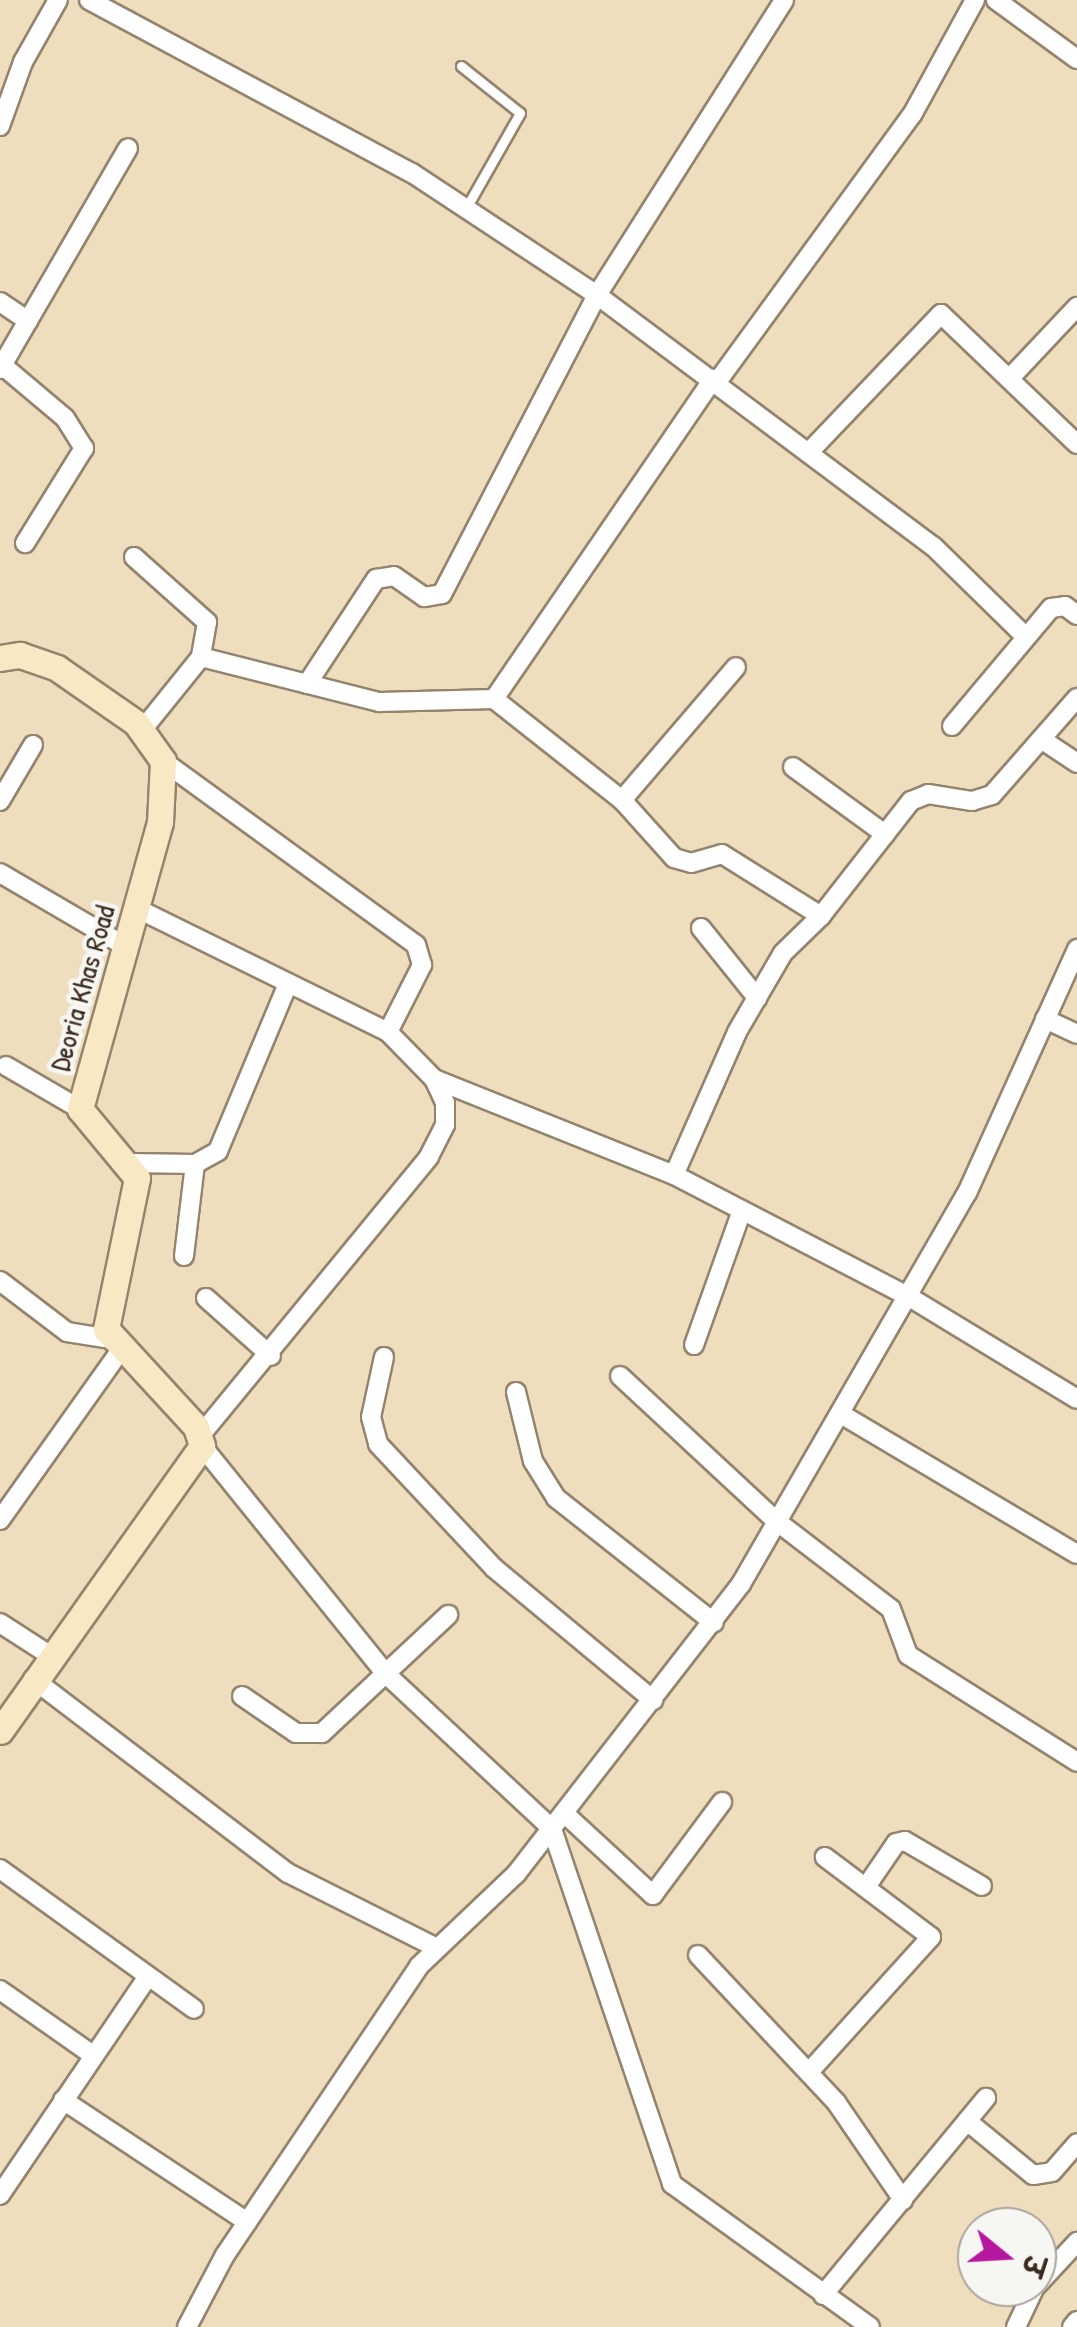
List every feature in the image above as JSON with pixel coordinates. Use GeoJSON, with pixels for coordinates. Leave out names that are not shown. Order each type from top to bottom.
{"type":"FeatureCollection","features":[{"type":"Feature","properties":{"kind":"street"},"geometry":{"type":"LineString","coordinates":[[0,126],[23,62],[58,0]]}},
{"type":"Feature","properties":{"kind":"street"},"geometry":{"type":"LineString","coordinates":[[89,0],[466,208],[596,295],[811,450],[933,546],[1025,636]]}},
{"type":"Feature","properties":{"kind":"street"},"geometry":{"type":"LineString","coordinates":[[307,684],[384,574],[424,597],[442,594],[596,295],[784,0]]}},
{"type":"Feature","properties":{"kind":"street"},"geometry":{"type":"LineString","coordinates":[[494,699],[715,381],[912,114],[975,0]]}},
{"type":"Feature","properties":{"kind":"street"},"geometry":{"type":"LineString","coordinates":[[996,0],[1077,60]]}},
{"type":"Feature","properties":{"kind":"street"},"geometry":{"type":"LineString","coordinates":[[25,543],[84,448],[66,418],[1,367],[128,148]]}},
{"type":"Feature","properties":{"kind":"street"},"geometry":{"type":"LineString","coordinates":[[0,302],[28,321]]}},
{"type":"Feature","properties":{"kind":"street"},"geometry":{"type":"LineString","coordinates":[[1010,378],[1077,307]]}},
{"type":"Feature","properties":{"kind":"street"},"geometry":{"type":"LineString","coordinates":[[811,450],[941,314],[1077,444]]}},
{"type":"Feature","properties":{"kind":"street"},"geometry":{"type":"LineString","coordinates":[[134,557],[207,622],[201,657],[143,730]]}},
{"type":"Feature","properties":{"kind":"street"},"geometry":{"type":"LineString","coordinates":[[952,726],[1025,636],[1056,605],[1077,615]]}},
{"type":"Feature","properties":{"kind":"street"},"geometry":{"type":"LineString","coordinates":[[0,658],[20,655],[56,668],[143,730],[163,761],[416,945],[422,965],[388,1032]]}},
{"type":"Feature","properties":{"kind":"street"},"geometry":{"type":"LineString","coordinates":[[201,657],[380,702],[473,695],[494,699],[622,800],[683,864],[722,854],[821,916]]}},
{"type":"Feature","properties":{"kind":"street"},"geometry":{"type":"LineString","coordinates":[[622,800],[736,667]]}},
{"type":"Feature","properties":{"kind":"street"},"geometry":{"type":"LineString","coordinates":[[674,1175],[782,953],[821,916],[919,794],[972,802],[992,795],[1077,698]]}},
{"type":"Feature","properties":{"kind":"street"},"geometry":{"type":"LineString","coordinates":[[1041,739],[1077,763]]}},
{"type":"Feature","properties":{"kind":"street"},"geometry":{"type":"LineString","coordinates":[[0,800],[34,745]]}},
{"type":"Feature","properties":{"kind":"street","name":"Deoria Khas Road"},"geometry":{"type":"LineString","coordinates":[[130,1164],[80,1110],[160,822],[163,761]]}},
{"type":"Feature","properties":{"kind":"street"},"geometry":{"type":"LineString","coordinates":[[793,767],[885,834]]}},
{"type":"Feature","properties":{"kind":"street"},"geometry":{"type":"LineString","coordinates":[[0,872],[125,946]]}},
{"type":"Feature","properties":{"kind":"street"},"geometry":{"type":"LineString","coordinates":[[136,908],[388,1032],[434,1079],[674,1175],[911,1298],[1077,1398]]}},
{"type":"Feature","properties":{"kind":"street"},"geometry":{"type":"LineString","coordinates":[[700,928],[757,998]]}},
{"type":"Feature","properties":{"kind":"street"},"geometry":{"type":"LineString","coordinates":[[187,2327],[247,2222],[435,1947],[516,1874],[714,1623],[911,1298],[967,1194],[1077,948]]}},
{"type":"Feature","properties":{"kind":"street"},"geometry":{"type":"LineString","coordinates":[[288,984],[224,1142],[195,1164],[130,1164],[138,1192],[105,1320],[116,1344],[201,1441],[385,1673],[552,1829],[672,2184],[870,2327]]}},
{"type":"Feature","properties":{"kind":"street"},"geometry":{"type":"LineString","coordinates":[[1046,1019],[1077,1034]]}},
{"type":"Feature","properties":{"kind":"street"},"geometry":{"type":"LineString","coordinates":[[6,1066],[80,1110]]}},
{"type":"Feature","properties":{"kind":"street"},"geometry":{"type":"LineString","coordinates":[[0,1730],[201,1441],[429,1158],[445,1125],[434,1079]]}},
{"type":"Feature","properties":{"kind":"street"},"geometry":{"type":"LineString","coordinates":[[184,1256],[195,1164]]}},
{"type":"Feature","properties":{"kind":"street"},"geometry":{"type":"LineString","coordinates":[[694,1345],[742,1210]]}},
{"type":"Feature","properties":{"kind":"street"},"geometry":{"type":"LineString","coordinates":[[0,1281],[67,1332],[116,1344]]}},
{"type":"Feature","properties":{"kind":"street"},"geometry":{"type":"LineString","coordinates":[[206,1298],[271,1356]]}},
{"type":"Feature","properties":{"kind":"street"},"geometry":{"type":"LineString","coordinates":[[0,1520],[116,1344]]}},
{"type":"Feature","properties":{"kind":"street"},"geometry":{"type":"LineString","coordinates":[[384,1356],[370,1417],[385,1452],[494,1568],[653,1700]]}},
{"type":"Feature","properties":{"kind":"street"},"geometry":{"type":"LineString","coordinates":[[620,1376],[775,1520],[891,1609],[908,1655],[1077,1762]]}},
{"type":"Feature","properties":{"kind":"street"},"geometry":{"type":"LineString","coordinates":[[516,1392],[534,1461],[556,1498],[714,1623]]}},
{"type":"Feature","properties":{"kind":"street"},"geometry":{"type":"LineString","coordinates":[[841,1414],[1077,1554]]}},
{"type":"Feature","properties":{"kind":"street"},"geometry":{"type":"LineString","coordinates":[[242,1696],[311,1736],[448,1615]]}},
{"type":"Feature","properties":{"kind":"street"},"geometry":{"type":"LineString","coordinates":[[0,1623],[51,1656]]}},
{"type":"Feature","properties":{"kind":"street"},"geometry":{"type":"LineString","coordinates":[[34,1680],[288,1873],[435,1947]]}},
{"type":"Feature","properties":{"kind":"street"},"geometry":{"type":"LineString","coordinates":[[564,1813],[653,1895],[722,1802]]}},
{"type":"Feature","properties":{"kind":"street"},"geometry":{"type":"LineString","coordinates":[[866,1887],[896,1843],[906,1842],[982,1886]]}},
{"type":"Feature","properties":{"kind":"street"},"geometry":{"type":"LineString","coordinates":[[810,2072],[930,1941],[825,1857]]}},
{"type":"Feature","properties":{"kind":"street"},"geometry":{"type":"LineString","coordinates":[[0,1869],[194,2009]]}},
{"type":"Feature","properties":{"kind":"street"},"geometry":{"type":"LineString","coordinates":[[698,1955],[810,2072],[903,2200]]}},
{"type":"Feature","properties":{"kind":"street"},"geometry":{"type":"LineString","coordinates":[[0,2195],[148,1976]]}},
{"type":"Feature","properties":{"kind":"street"},"geometry":{"type":"LineString","coordinates":[[0,1990],[93,2055]]}},
{"type":"Feature","properties":{"kind":"street"},"geometry":{"type":"LineString","coordinates":[[823,2295],[986,2098]]}},
{"type":"Feature","properties":{"kind":"street"},"geometry":{"type":"LineString","coordinates":[[63,2100],[247,2222]]}},
{"type":"Feature","properties":{"kind":"street"},"geometry":{"type":"LineString","coordinates":[[967,2121],[1033,2175],[1052,2172],[1077,2143]]}},
{"type":"Feature","properties":{"kind":"street"},"geometry":{"type":"LineString","coordinates":[[1057,2263],[1077,2242]]}},
{"type":"Feature","properties":{"kind":"lane"},"geometry":{"type":"LineString","coordinates":[[461,66],[520,113],[466,208]]}}]}
